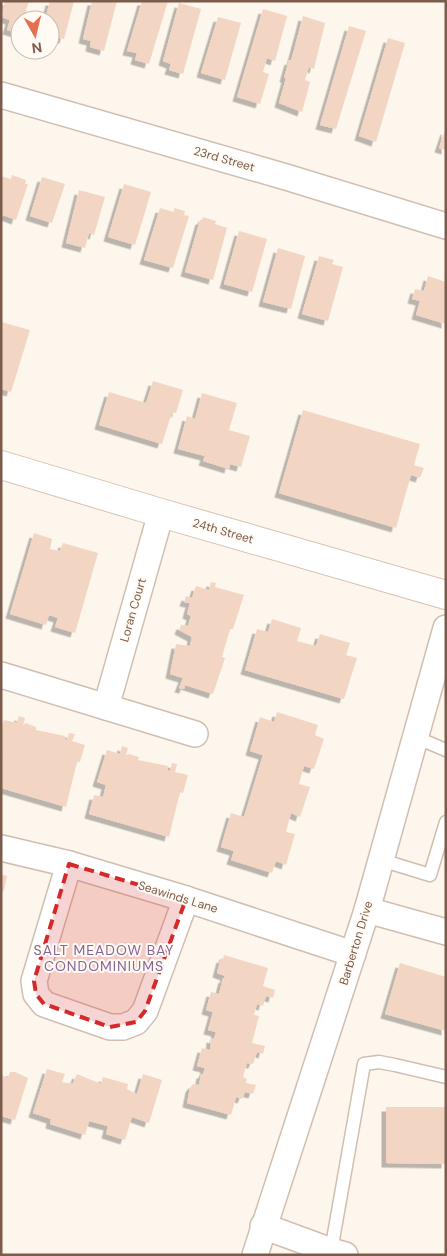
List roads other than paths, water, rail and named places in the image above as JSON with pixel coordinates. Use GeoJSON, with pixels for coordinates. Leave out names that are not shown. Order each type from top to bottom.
{"type":"FeatureCollection","features":[{"type":"Feature","properties":{"kind":"street","name":"23rd Street"},"geometry":{"type":"LineString","coordinates":[[1,95],[277,174],[446,226]]}},
{"type":"Feature","properties":{"kind":"street","name":"24th Street"},"geometry":{"type":"LineString","coordinates":[[1,465],[446,595]]}},
{"type":"Feature","properties":{"kind":"street","name":"Loran Court"},"geometry":{"type":"LineString","coordinates":[[106,707],[161,513]]}},
{"type":"Feature","properties":{"kind":"street","name":"Barberton Drive"},"geometry":{"type":"LineString","coordinates":[[255,1255],[367,910],[446,628]]}},
{"type":"Feature","properties":{"kind":"street"},"geometry":{"type":"LineString","coordinates":[[1,675],[195,734]]}},
{"type":"Feature","properties":{"kind":"street","name":"Seawinds Lane"},"geometry":{"type":"LineString","coordinates":[[1,848],[69,864],[353,954]]}},
{"type":"Feature","properties":{"kind":"street"},"geometry":{"type":"LineString","coordinates":[[69,864],[34,981],[36,994],[44,1004],[110,1027],[123,1027],[136,1022],[145,1011],[186,900]]}},
{"type":"Feature","properties":{"kind":"street"},"geometry":{"type":"LineString","coordinates":[[367,910],[446,932]]}},
{"type":"Feature","properties":{"kind":"street"},"geometry":{"type":"LineString","coordinates":[[263,1226],[338,1253]]}},
{"type":"Feature","properties":{"kind":"lane"},"geometry":{"type":"LineString","coordinates":[[415,737],[446,750]]}},
{"type":"Feature","properties":{"kind":"lane"},"geometry":{"type":"LineString","coordinates":[[381,860],[430,875],[446,822]]}},
{"type":"Feature","properties":{"kind":"lane"},"geometry":{"type":"LineString","coordinates":[[338,1253],[364,1064],[379,1062],[446,1078]]}},
{"type":"Feature","properties":{"kind":"district","name":"SALT MEADOW BAY CONDOMINIUMS"},"geometry":{"type":"Point","coordinates":[104,958]}}]}
